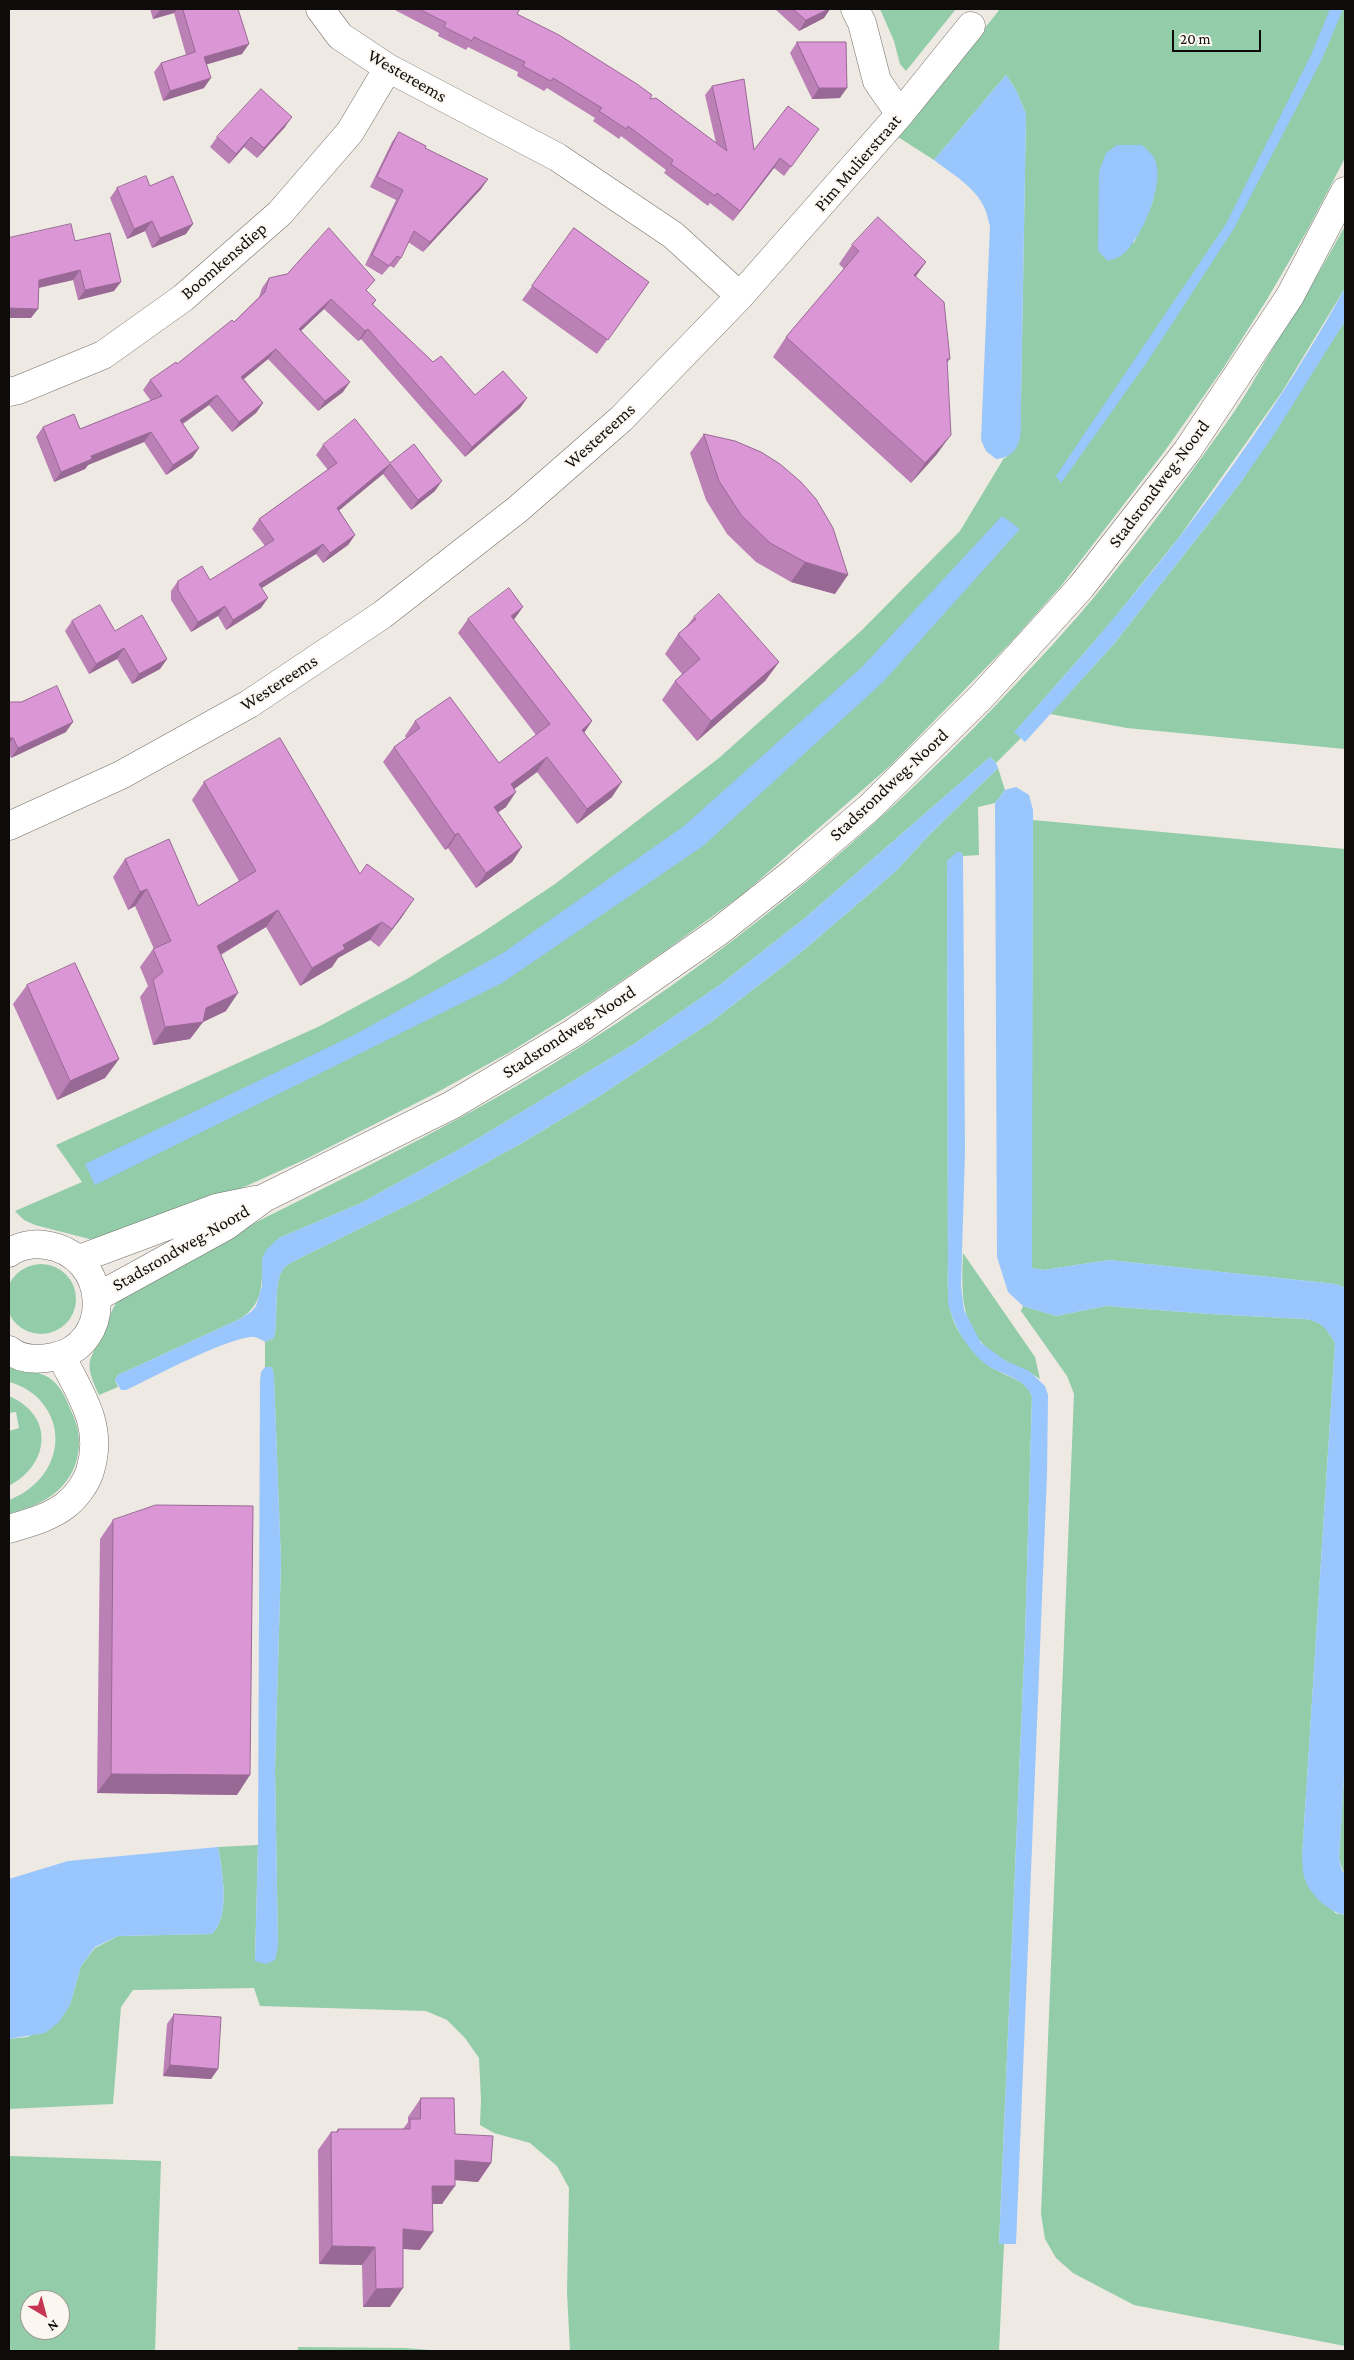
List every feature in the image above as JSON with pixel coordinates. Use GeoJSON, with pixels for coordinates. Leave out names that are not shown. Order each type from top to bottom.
{"type":"FeatureCollection","features":[{"type":"Feature","properties":{"kind":"street","name":"Westereems"},"geometry":{"type":"LineString","coordinates":[[9,826],[121,775],[248,704],[382,615],[518,509],[621,419],[740,296],[673,235],[557,157],[388,68],[340,36],[320,9]]}},
{"type":"Feature","properties":{"kind":"street"},"geometry":{"type":"LineString","coordinates":[[855,9],[862,23],[877,81],[900,114]]}},
{"type":"Feature","properties":{"kind":"street","name":"Pim Mulierstraat"},"geometry":{"type":"LineString","coordinates":[[740,296],[900,114],[970,26]]}},
{"type":"Feature","properties":{"kind":"street","name":"Boomkensdiep"},"geometry":{"type":"LineString","coordinates":[[9,392],[103,355],[183,298],[280,213],[350,132],[388,68]]}},
{"type":"Feature","properties":{"kind":"street","name":"Stadsrondweg-Noord"},"geometry":{"type":"LineString","coordinates":[[97,1297],[226,1226],[264,1198],[452,1105],[574,1033],[718,932],[794,872],[868,808],[982,696],[1074,594],[1187,451],[1290,296],[1345,192]]}},
{"type":"Feature","properties":{"kind":"street","name":"Stadsrondweg-Noord"},"geometry":{"type":"LineString","coordinates":[[79,1259],[216,1208],[264,1198]]}},
{"type":"Feature","properties":{"kind":"street"},"geometry":{"type":"LineString","coordinates":[[9,1350],[14,1354],[37,1360],[62,1356],[82,1342],[94,1321],[97,1297],[92,1276],[79,1259],[59,1247],[36,1244],[10,1247]]}},
{"type":"Feature","properties":{"kind":"street"},"geometry":{"type":"LineString","coordinates":[[9,1529],[47,1516],[65,1506],[76,1496],[88,1477],[95,1456],[96,1435],[90,1413],[62,1356]]}},
{"type":"Feature","properties":{"kind":"green space"},"geometry":{"type":"Polygon","coordinates":[[[880,9],[956,9],[906,71],[900,64],[894,41],[880,9]]]}},
{"type":"Feature","properties":{"kind":"green space"},"geometry":{"type":"Polygon","coordinates":[[[1000,9],[1345,9],[1345,158],[1308,229],[1266,301],[1222,370],[1164,452],[1061,586],[1011,642],[891,765],[743,894],[669,948],[592,1001],[510,1052],[434,1094],[304,1160],[206,1204],[97,1241],[35,1225],[24,1220],[15,1211],[82,1182],[56,1145],[320,1026],[407,979],[483,932],[555,884],[719,758],[861,631],[960,531],[1004,458],[1006,458],[1021,402],[1026,114],[1016,90],[1006,75],[934,160],[898,137],[1000,9]],[[1099,172],[1100,211],[1134,243],[1153,201],[1157,176],[1099,172]]]}},
{"type":"Feature","properties":{"kind":"green space"},"geometry":{"type":"Polygon","coordinates":[[[1345,226],[1345,288],[1282,392],[1180,536],[1112,621],[1015,732],[1021,738],[996,763],[990,757],[805,918],[721,984],[634,1044],[467,1145],[359,1204],[279,1238],[262,1258],[260,1293],[254,1307],[248,1313],[240,1319],[118,1375],[115,1380],[118,1387],[99,1395],[91,1373],[90,1360],[114,1307],[121,1296],[245,1228],[439,1129],[553,1064],[614,1025],[731,942],[788,897],[896,803],[948,754],[1039,660],[1138,543],[1239,404],[1310,288],[1345,226]]]}},
{"type":"Feature","properties":{"kind":"green space"},"geometry":{"type":"Polygon","coordinates":[[[1345,321],[1345,749],[1127,728],[1050,714],[1113,645],[1241,482],[1345,321]]]}},
{"type":"Feature","properties":{"kind":"green space"},"geometry":{"type":"Polygon","coordinates":[[[998,768],[1005,790],[995,803],[978,807],[979,855],[963,856],[961,852],[947,861],[949,1306],[956,1326],[971,1348],[992,1367],[1027,1387],[1032,1397],[1025,1636],[999,2244],[1004,2244],[999,2351],[570,2351],[567,2292],[569,2188],[557,2166],[530,2143],[494,2133],[480,2125],[479,2058],[465,2038],[447,2020],[426,2011],[260,2006],[254,1988],[133,1990],[121,2007],[113,2104],[9,2109],[9,2039],[28,2037],[70,2005],[81,1966],[95,1948],[118,1936],[212,1934],[222,1916],[224,1892],[218,1847],[258,1845],[255,1960],[278,1947],[275,1769],[281,1562],[274,1377],[272,1367],[265,1367],[265,1342],[274,1338],[278,1281],[285,1267],[422,1198],[522,1143],[598,1097],[711,1022],[799,954],[896,871],[929,835],[998,768]]]}},
{"type":"Feature","properties":{"kind":"green space"},"geometry":{"type":"Polygon","coordinates":[[[1033,820],[1345,849],[1345,1288],[1336,1284],[1109,1260],[1044,1270],[1031,1268],[1033,820]]]}},
{"type":"Feature","properties":{"kind":"green space"},"geometry":{"type":"Polygon","coordinates":[[[963,1253],[1035,1357],[1040,1379],[991,1351],[972,1328],[966,1314],[962,1285],[963,1253]]]}},
{"type":"Feature","properties":{"kind":"green space"},"geometry":{"type":"Polygon","coordinates":[[[41,1264],[60,1270],[70,1280],[76,1299],[70,1318],[60,1328],[41,1334],[22,1328],[12,1318],[6,1299],[12,1280],[22,1270],[41,1264]]]}},
{"type":"Feature","properties":{"kind":"green space"},"geometry":{"type":"Polygon","coordinates":[[[1023,1306],[1056,1316],[1106,1306],[1305,1319],[1323,1326],[1335,1343],[1302,1856],[1335,1913],[1345,1915],[1345,2346],[1134,2305],[1073,2273],[1056,2258],[1045,2239],[1041,2214],[1074,1394],[1067,1376],[1021,1311],[1023,1306]]]}},
{"type":"Feature","properties":{"kind":"green space"},"geometry":{"type":"Polygon","coordinates":[[[9,1366],[42,1374],[59,1387],[73,1415],[79,1441],[75,1465],[70,1476],[62,1486],[37,1504],[9,1514],[9,1500],[24,1493],[46,1471],[55,1443],[54,1428],[49,1413],[32,1393],[21,1386],[9,1382],[9,1366]]]}},
{"type":"Feature","properties":{"kind":"green space"},"geometry":{"type":"Polygon","coordinates":[[[9,1396],[24,1405],[34,1415],[40,1427],[42,1440],[39,1453],[33,1465],[23,1477],[9,1486],[9,1431],[19,1428],[16,1412],[9,1413],[9,1396]]]}},
{"type":"Feature","properties":{"kind":"green space"},"geometry":{"type":"Polygon","coordinates":[[[1345,1760],[1345,1873],[1339,1858],[1345,1760]]]}},
{"type":"Feature","properties":{"kind":"green space"},"geometry":{"type":"Polygon","coordinates":[[[9,2156],[161,2161],[155,2351],[9,2351],[9,2156]]]}},
{"type":"Feature","properties":{"kind":"green space"},"geometry":{"type":"Polygon","coordinates":[[[298,2347],[405,2348],[442,2351],[298,2351],[298,2347]]]}},
{"type":"Feature","properties":{"kind":"water"},"geometry":{"type":"Polygon","coordinates":[[[1330,9],[1343,9],[1322,59],[1233,230],[1147,362],[1061,483],[1056,476],[1226,224],[1311,55],[1330,9]]]}},
{"type":"Feature","properties":{"kind":"water"},"geometry":{"type":"Polygon","coordinates":[[[1006,75],[1016,90],[1026,114],[1021,430],[1020,438],[1013,452],[1006,457],[996,459],[986,451],[981,440],[990,226],[985,209],[975,193],[934,160],[1006,75]]]}},
{"type":"Feature","properties":{"kind":"water"},"geometry":{"type":"Polygon","coordinates":[[[1117,145],[1142,145],[1153,156],[1157,166],[1157,179],[1151,208],[1145,223],[1130,247],[1119,257],[1108,261],[1098,251],[1099,172],[1106,153],[1117,145]]]}},
{"type":"Feature","properties":{"kind":"water"},"geometry":{"type":"Polygon","coordinates":[[[1345,288],[1345,321],[1275,433],[1241,482],[1113,645],[1025,742],[1014,732],[1106,628],[1193,520],[1273,407],[1345,288]]]}},
{"type":"Feature","properties":{"kind":"water"},"geometry":{"type":"Polygon","coordinates":[[[1002,516],[1020,529],[883,682],[703,846],[502,983],[95,1185],[85,1164],[354,1035],[503,953],[684,826],[863,666],[1002,516]]]}},
{"type":"Feature","properties":{"kind":"water"},"geometry":{"type":"Polygon","coordinates":[[[990,757],[998,768],[929,835],[896,871],[799,954],[711,1022],[598,1097],[522,1143],[422,1198],[285,1267],[278,1281],[274,1338],[265,1342],[255,1337],[244,1338],[228,1343],[191,1358],[126,1390],[121,1390],[115,1380],[118,1375],[240,1319],[252,1311],[256,1306],[262,1286],[262,1258],[267,1249],[279,1238],[359,1204],[467,1145],[634,1044],[721,984],[805,918],[990,757]]]}},
{"type":"Feature","properties":{"kind":"water"},"geometry":{"type":"Polygon","coordinates":[[[1016,787],[1029,795],[1033,810],[1032,1268],[1044,1270],[1109,1260],[1336,1284],[1345,1288],[1345,1760],[1339,1858],[1342,1871],[1345,1873],[1345,1915],[1332,1910],[1314,1895],[1303,1874],[1302,1856],[1335,1343],[1323,1326],[1305,1319],[1106,1306],[1056,1316],[1023,1306],[1008,1292],[997,1257],[995,803],[1005,790],[1016,787]]]}},
{"type":"Feature","properties":{"kind":"water"},"geometry":{"type":"Polygon","coordinates":[[[957,852],[961,852],[963,856],[965,1152],[961,1286],[964,1310],[981,1343],[1006,1361],[1029,1371],[1045,1386],[1048,1395],[1047,1474],[1016,2244],[999,2244],[1025,1636],[1032,1397],[1024,1384],[989,1366],[977,1356],[961,1335],[953,1320],[948,1303],[947,861],[957,852]]]}},
{"type":"Feature","properties":{"kind":"water"},"geometry":{"type":"Polygon","coordinates":[[[265,1367],[272,1367],[274,1376],[281,1562],[275,1769],[278,1947],[275,1960],[266,1964],[255,1961],[258,1845],[260,1381],[261,1372],[265,1367]]]}},
{"type":"Feature","properties":{"kind":"water"},"geometry":{"type":"Polygon","coordinates":[[[218,1847],[224,1892],[222,1916],[212,1934],[118,1936],[95,1947],[81,1966],[70,2005],[59,2022],[45,2033],[9,2039],[9,1879],[68,1861],[218,1847]]]}},
{"type":"Feature","properties":{"kind":"building"},"geometry":{"type":"Polygon","coordinates":[[[183,9],[238,9],[249,44],[204,57],[211,78],[170,91],[161,63],[195,52],[183,9]]]}},
{"type":"Feature","properties":{"kind":"building"},"geometry":{"type":"Polygon","coordinates":[[[419,9],[520,9],[517,14],[559,35],[637,84],[652,95],[650,99],[656,98],[727,151],[712,86],[744,79],[754,150],[788,106],[819,129],[791,167],[780,158],[740,211],[717,193],[715,196],[671,164],[673,160],[628,126],[626,129],[599,111],[602,108],[553,78],[551,81],[523,66],[525,62],[474,37],[472,41],[444,27],[446,23],[419,9]]]}},
{"type":"Feature","properties":{"kind":"building"},"geometry":{"type":"Polygon","coordinates":[[[793,9],[829,9],[806,20],[793,9]]]}},
{"type":"Feature","properties":{"kind":"building"},"geometry":{"type":"Polygon","coordinates":[[[797,42],[846,42],[847,88],[819,88],[797,42]]]}},
{"type":"Feature","properties":{"kind":"building"},"geometry":{"type":"Polygon","coordinates":[[[261,89],[292,117],[264,148],[251,137],[236,154],[217,137],[261,89]]]}},
{"type":"Feature","properties":{"kind":"building"},"geometry":{"type":"Polygon","coordinates":[[[399,132],[426,146],[425,148],[488,179],[430,242],[414,231],[401,258],[397,256],[389,266],[372,255],[403,190],[377,177],[399,132]]]}},
{"type":"Feature","properties":{"kind":"building"},"geometry":{"type":"Polygon","coordinates":[[[146,176],[150,186],[173,176],[193,224],[160,238],[152,221],[134,229],[117,188],[146,176]]]}},
{"type":"Feature","properties":{"kind":"building"},"geometry":{"type":"Polygon","coordinates":[[[878,217],[926,262],[914,275],[944,302],[950,359],[947,359],[951,435],[925,463],[786,337],[859,251],[852,245],[878,217]]]}},
{"type":"Feature","properties":{"kind":"building"},"geometry":{"type":"Polygon","coordinates":[[[71,224],[75,241],[110,233],[121,282],[85,290],[80,270],[39,280],[38,309],[9,308],[9,238],[71,224]]]}},
{"type":"Feature","properties":{"kind":"building"},"geometry":{"type":"Polygon","coordinates":[[[329,228],[375,280],[366,290],[376,300],[372,304],[433,362],[441,356],[475,395],[503,371],[527,398],[472,447],[368,329],[365,331],[331,299],[299,329],[350,382],[325,401],[276,349],[241,377],[263,403],[239,422],[217,395],[180,420],[199,448],[173,465],[151,432],[91,456],[92,459],[61,472],[43,427],[74,414],[80,429],[162,396],[150,380],[176,362],[177,364],[232,320],[234,322],[265,292],[269,278],[287,274],[329,228]]]}},
{"type":"Feature","properties":{"kind":"building"},"geometry":{"type":"Polygon","coordinates":[[[574,228],[649,282],[608,340],[532,286],[574,228]]]}},
{"type":"Feature","properties":{"kind":"building"},"geometry":{"type":"Polygon","coordinates":[[[355,419],[390,463],[414,444],[442,481],[418,500],[390,464],[337,508],[355,535],[330,553],[323,544],[259,584],[268,598],[233,620],[225,606],[198,622],[178,590],[178,581],[202,566],[210,580],[274,540],[259,519],[337,463],[323,445],[355,419]]]}},
{"type":"Feature","properties":{"kind":"building"},"geometry":{"type":"Polygon","coordinates":[[[704,434],[735,441],[761,452],[780,464],[801,482],[816,499],[833,528],[848,575],[805,562],[770,543],[741,515],[719,481],[704,434]]]}},
{"type":"Feature","properties":{"kind":"building"},"geometry":{"type":"Polygon","coordinates":[[[509,588],[523,607],[511,616],[592,721],[582,730],[622,782],[587,809],[547,757],[511,784],[516,792],[494,807],[522,847],[486,873],[458,833],[455,835],[394,747],[420,728],[415,721],[450,697],[499,763],[550,724],[468,619],[509,588]]]}},
{"type":"Feature","properties":{"kind":"building"},"geometry":{"type":"Polygon","coordinates":[[[719,594],[779,662],[711,721],[675,681],[700,659],[678,634],[696,619],[694,617],[719,594]]]}},
{"type":"Feature","properties":{"kind":"building"},"geometry":{"type":"Polygon","coordinates":[[[100,605],[115,631],[142,615],[167,659],[139,674],[124,648],[96,664],[72,621],[100,605]]]}},
{"type":"Feature","properties":{"kind":"building"},"geometry":{"type":"Polygon","coordinates":[[[57,686],[73,722],[18,748],[13,738],[9,738],[9,702],[21,702],[57,686]]]}},
{"type":"Feature","properties":{"kind":"building"},"geometry":{"type":"Polygon","coordinates":[[[280,738],[360,874],[367,864],[414,899],[392,929],[382,922],[343,945],[345,949],[312,968],[278,910],[217,946],[238,993],[206,1008],[203,1022],[165,1027],[153,980],[163,972],[153,949],[171,941],[147,889],[140,892],[125,859],[169,839],[198,906],[256,871],[204,782],[280,738]]]}},
{"type":"Feature","properties":{"kind":"building"},"geometry":{"type":"Polygon","coordinates":[[[75,963],[119,1059],[70,1081],[27,985],[75,963]]]}},
{"type":"Feature","properties":{"kind":"building"},"geometry":{"type":"Polygon","coordinates":[[[156,1505],[253,1506],[250,1775],[111,1774],[113,1520],[156,1505]]]}},
{"type":"Feature","properties":{"kind":"building"},"geometry":{"type":"Polygon","coordinates":[[[174,2014],[221,2017],[218,2069],[170,2065],[174,2014]]]}},
{"type":"Feature","properties":{"kind":"building"},"geometry":{"type":"Polygon","coordinates":[[[421,2098],[454,2098],[455,2134],[493,2136],[491,2163],[455,2160],[455,2186],[432,2186],[433,2232],[403,2229],[403,2288],[376,2289],[375,2247],[332,2246],[331,2132],[338,2132],[338,2129],[410,2129],[410,2119],[420,2119],[421,2098]]]}}]}
